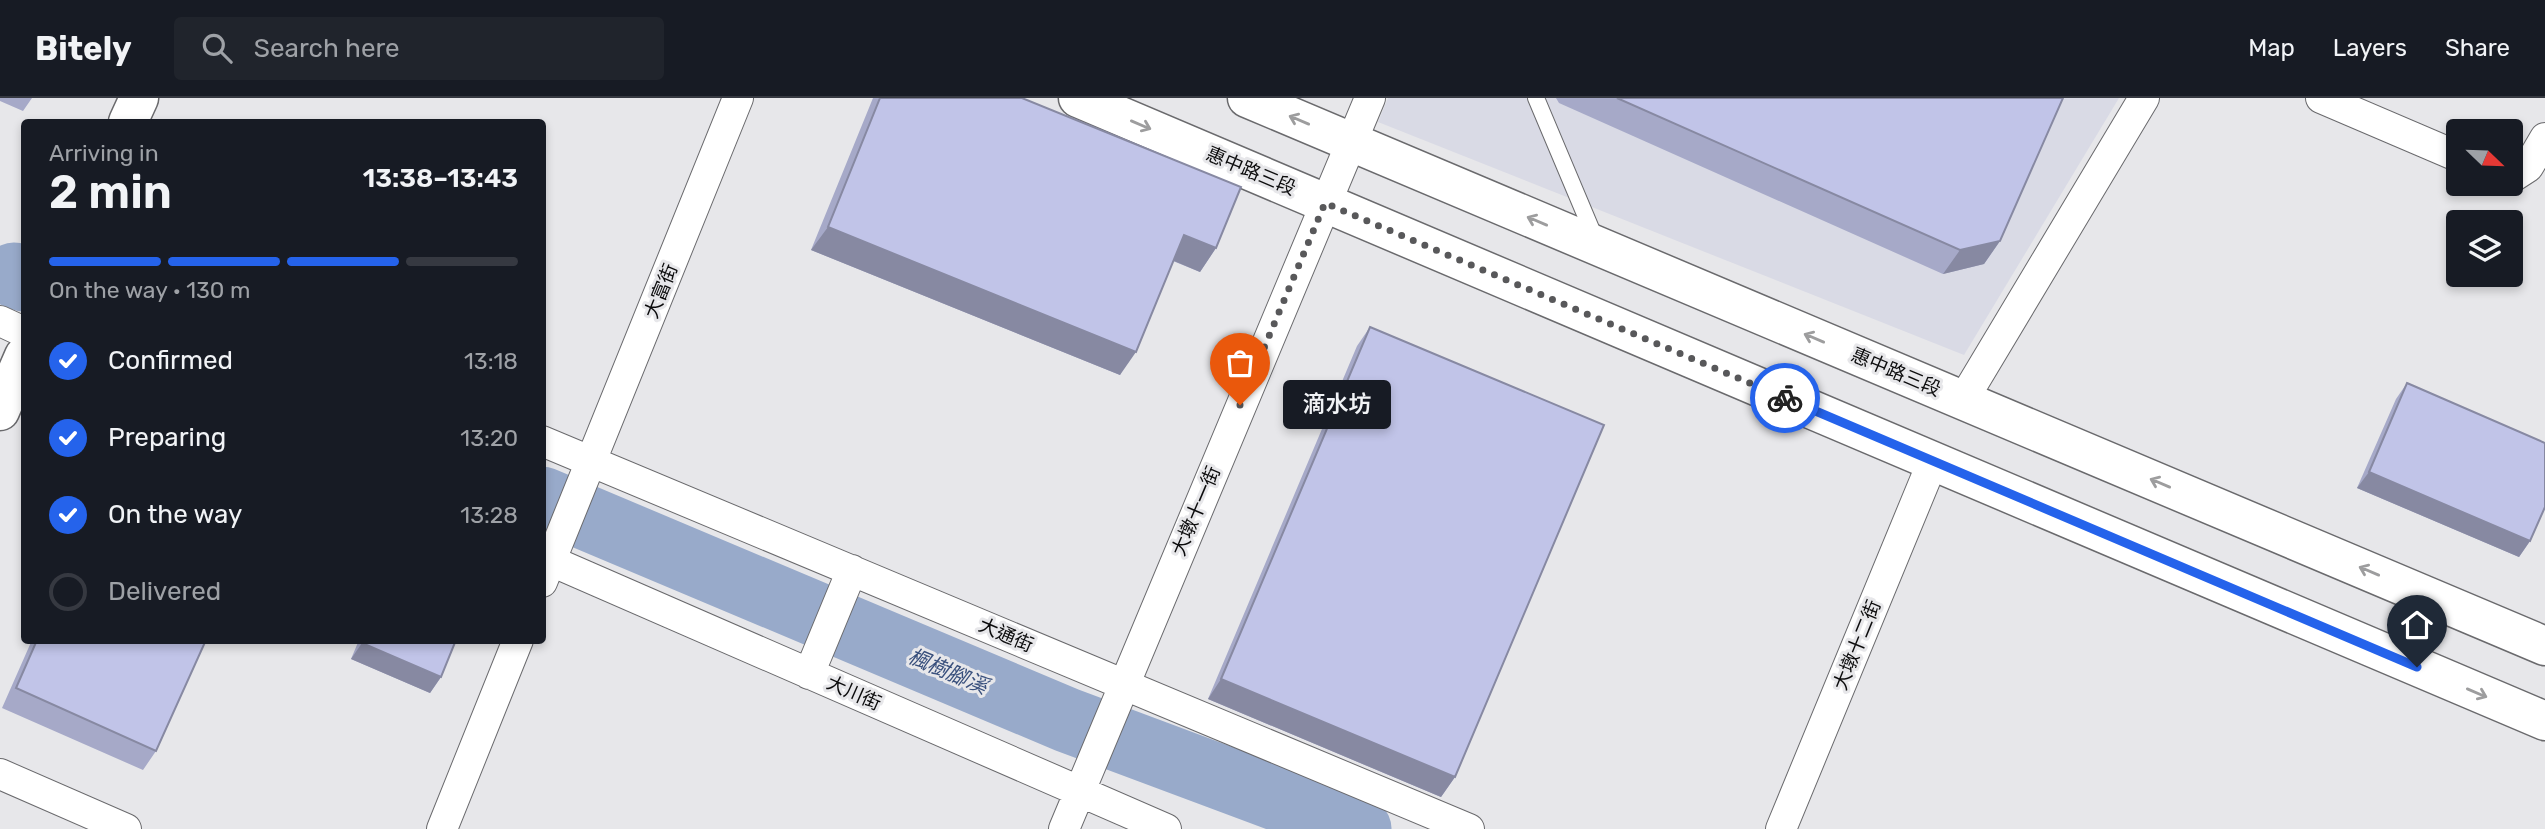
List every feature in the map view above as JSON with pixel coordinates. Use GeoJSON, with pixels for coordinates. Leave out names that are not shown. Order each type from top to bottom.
{"type":"FeatureCollection","features":[{"type":"Feature","properties":{"kind":"street"},"geometry":{"type":"LineString","coordinates":[[129,119],[139,98]]}},
{"type":"Feature","properties":{"kind":"street","name":"大富街"},"geometry":{"type":"LineString","coordinates":[[548,561],[587,472],[738,98]]}},
{"type":"Feature","properties":{"kind":"street","name":"惠中路三段"},"geometry":{"type":"LineString","coordinates":[[1078,98],[2545,721]]}},
{"type":"Feature","properties":{"kind":"street","name":"惠中路三段"},"geometry":{"type":"LineString","coordinates":[[1247,98],[2545,646]]}},
{"type":"Feature","properties":{"kind":"street","name":"大墩十一街"},"geometry":{"type":"LineString","coordinates":[[1080,792],[1370,98]]}},
{"type":"Feature","properties":{"kind":"street"},"geometry":{"type":"LineString","coordinates":[[1962,400],[2144,98]]}},
{"type":"Feature","properties":{"kind":"street"},"geometry":{"type":"LineString","coordinates":[[2321,98],[2446,151]]}},
{"type":"Feature","properties":{"kind":"street"},"geometry":{"type":"LineString","coordinates":[[2524,170],[2545,138]]}},
{"type":"Feature","properties":{"kind":"street"},"geometry":{"type":"LineString","coordinates":[[0,321],[21,331]]}},
{"type":"Feature","properties":{"kind":"street"},"geometry":{"type":"LineString","coordinates":[[0,411],[21,363]]}},
{"type":"Feature","properties":{"kind":"street","name":"大通街"},"geometry":{"type":"LineString","coordinates":[[546,444],[587,472],[848,581],[1122,688],[1469,829]]}},
{"type":"Feature","properties":{"kind":"street","name":"大墩十二街"},"geometry":{"type":"LineString","coordinates":[[1781,829],[1933,461]]}},
{"type":"Feature","properties":{"kind":"street","name":"大川街"},"geometry":{"type":"LineString","coordinates":[[548,561],[812,666],[1080,792],[1166,829]]}},
{"type":"Feature","properties":{"kind":"street"},"geometry":{"type":"LineString","coordinates":[[812,666],[848,581]]}},
{"type":"Feature","properties":{"kind":"street"},"geometry":{"type":"LineString","coordinates":[[442,829],[517,644]]}},
{"type":"Feature","properties":{"kind":"street"},"geometry":{"type":"LineString","coordinates":[[0,774],[126,829]]}},
{"type":"Feature","properties":{"kind":"street"},"geometry":{"type":"LineString","coordinates":[[1064,829],[1080,792]]}},
{"type":"Feature","properties":{"kind":"lane"},"geometry":{"type":"LineString","coordinates":[[1536,98],[1598,247]]}},
{"type":"Feature","properties":{"kind":"shaded area"},"geometry":{"type":"Polygon","coordinates":[[[1388,98],[2119,98],[1964,355],[1378,122],[1388,98]]]}},
{"type":"Feature","properties":{"kind":"building"},"geometry":{"type":"Polygon","coordinates":[[[880,98],[1022,98],[1241,187],[1216,248],[1184,235],[1136,352],[828,227],[880,98]]]}},
{"type":"Feature","properties":{"kind":"building"},"geometry":{"type":"Polygon","coordinates":[[[1617,98],[2063,98],[2000,241],[1960,250],[1617,98]]]}},
{"type":"Feature","properties":{"kind":"building"},"geometry":{"type":"Polygon","coordinates":[[[1370,327],[1604,425],[1455,777],[1221,679],[1370,327]]]}},
{"type":"Feature","properties":{"kind":"building"},"geometry":{"type":"Polygon","coordinates":[[[2407,383],[2545,443],[2545,507],[2530,541],[2369,472],[2407,383]]]}},
{"type":"Feature","properties":{"kind":"building"},"geometry":{"type":"Polygon","coordinates":[[[35,644],[204,644],[156,751],[16,688],[35,644]]]}},
{"type":"Feature","properties":{"kind":"building"},"geometry":{"type":"Polygon","coordinates":[[[364,644],[454,644],[441,677],[364,644]]]}},
{"type":"Feature","properties":{"kind":"waterway","name":"楓樹腳溪"},"geometry":{"type":"LineString","coordinates":[[14,275],[21,278]]}},
{"type":"Feature","properties":{"kind":"waterway","name":"楓樹腳溪"},"geometry":{"type":"LineString","coordinates":[[546,501],[1067,720],[1359,829]]}},
{"type":"Feature","properties":{"kind":"way so far"},"geometry":{"type":"LineString","coordinates":[[1240,405],[1325,203],[1785,398]]}},
{"type":"Feature","properties":{"kind":"place","name":"滴水坊"},"geometry":{"type":"Point","coordinates":[1240,405]}},
{"type":"Feature","properties":{"kind":"route"},"geometry":{"type":"LineString","coordinates":[[1785,398],[2417,667]]}}]}
